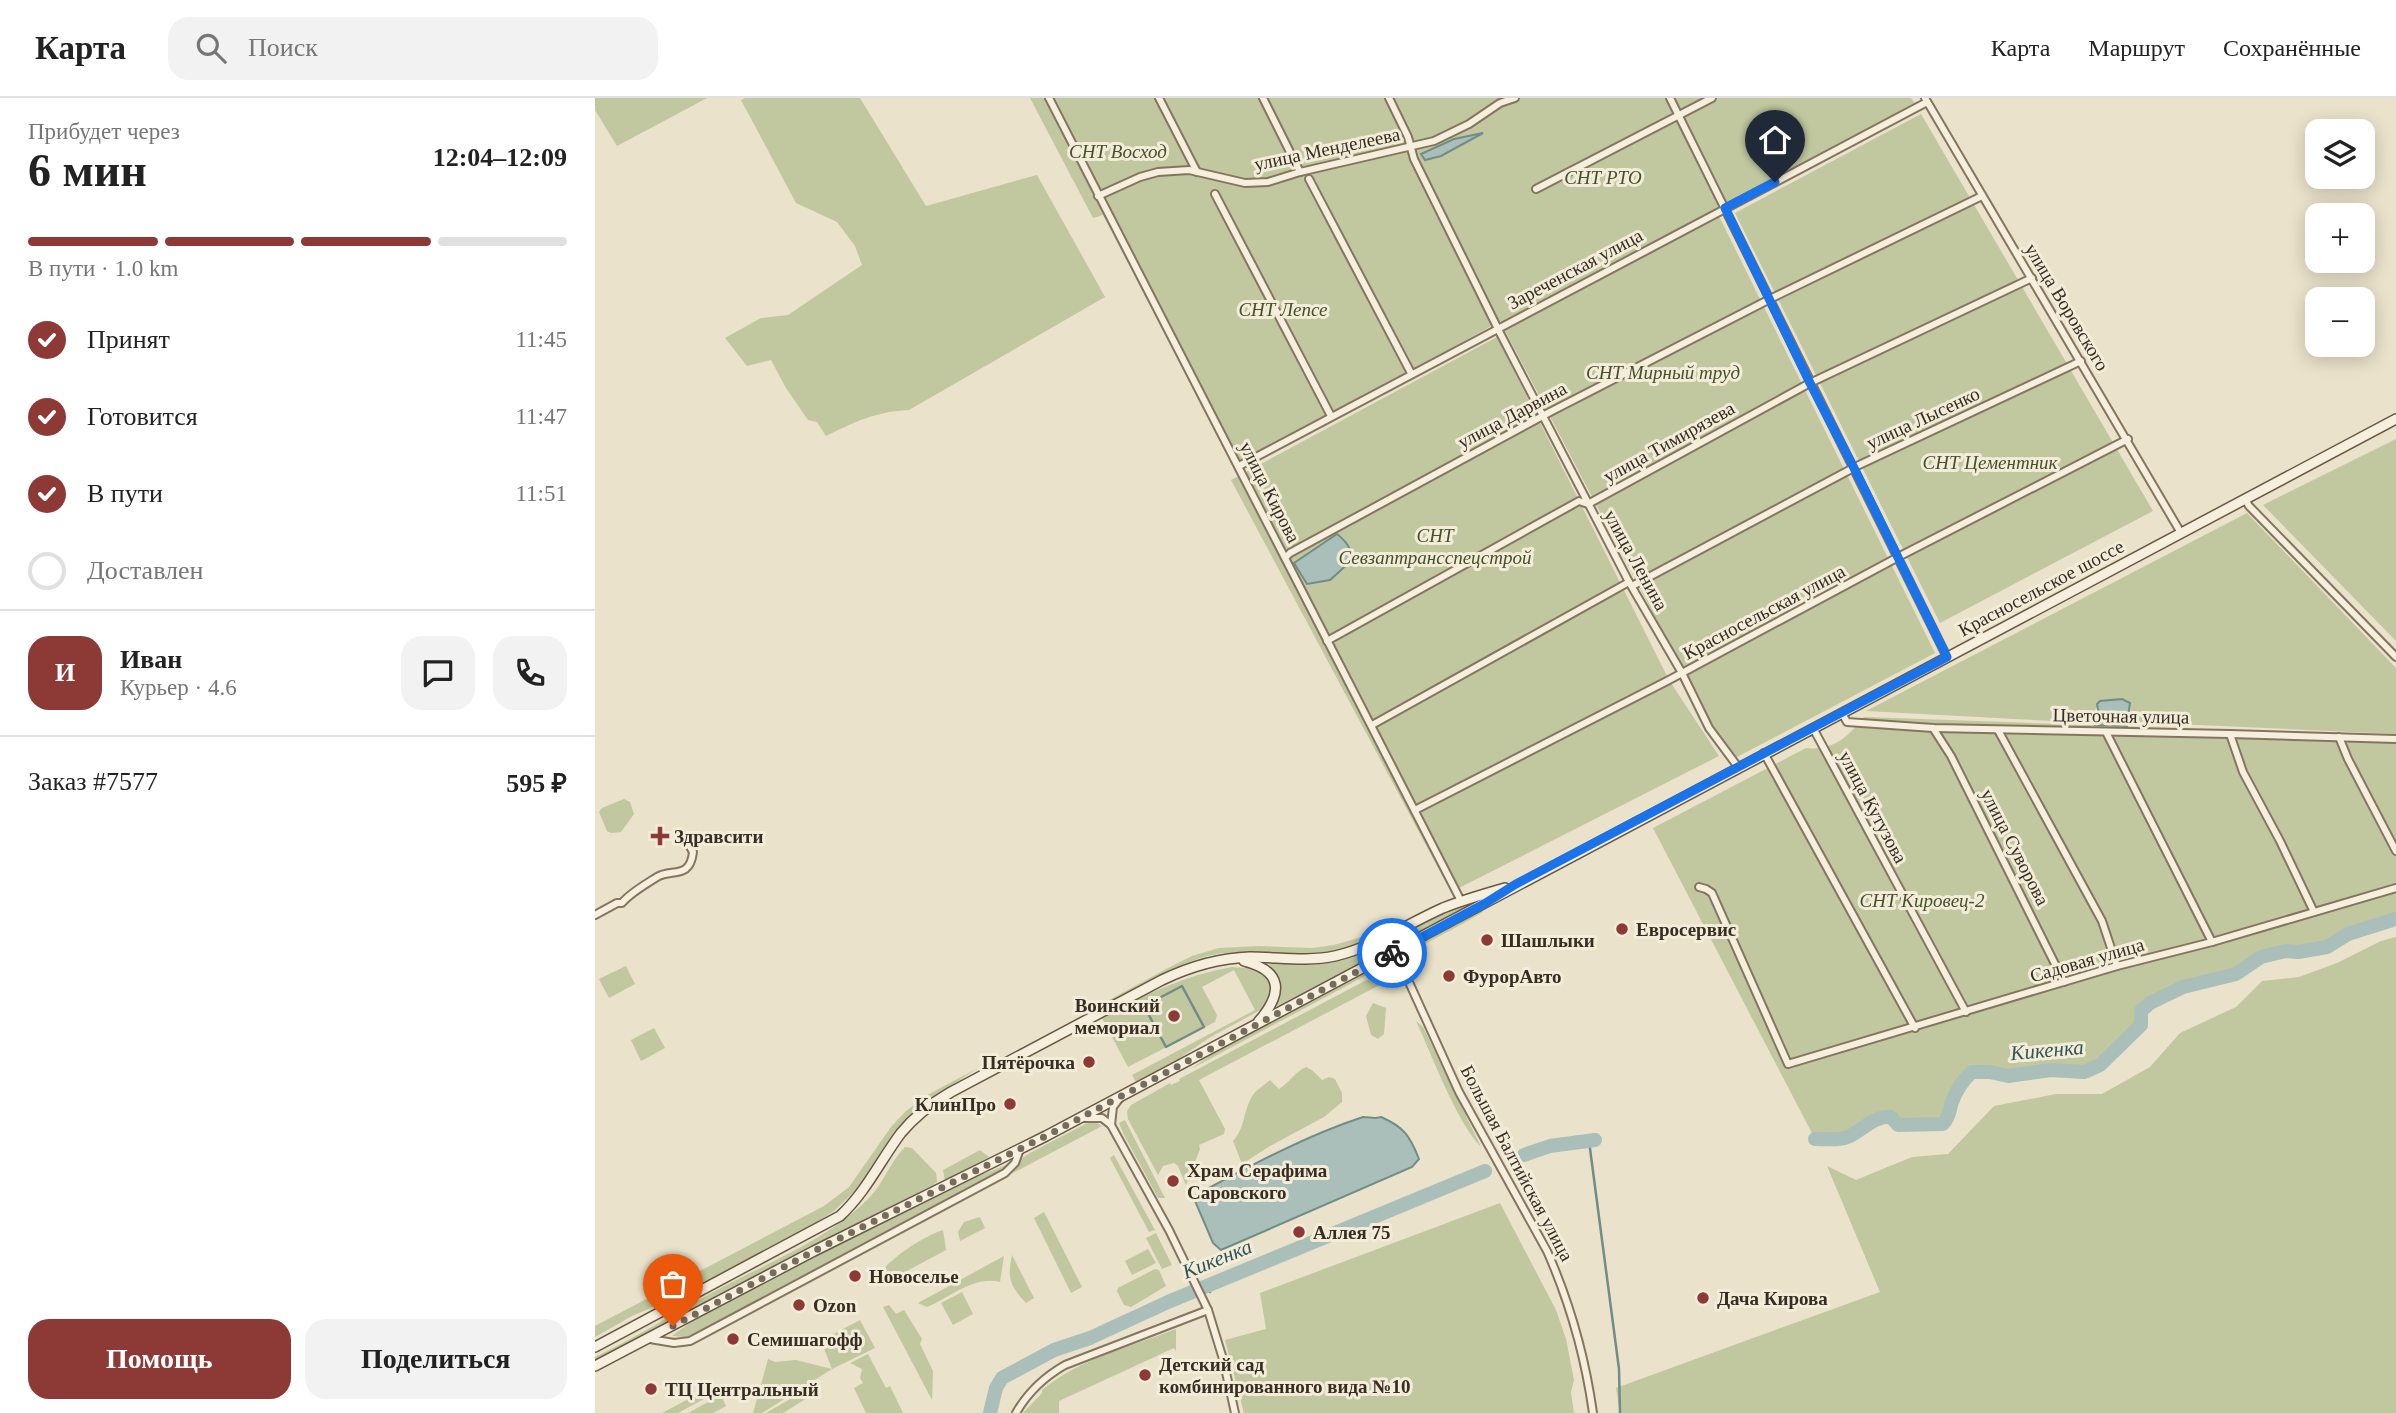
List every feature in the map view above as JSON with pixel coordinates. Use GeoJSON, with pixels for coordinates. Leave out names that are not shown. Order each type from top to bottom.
{"type":"FeatureCollection","features":[{"type":"Feature","properties":{"kind":"main road","name":"Красносельское шоссе"},"geometry":{"type":"LineString","coordinates":[[595,1366],[814,1251],[1020,1149],[1764,753],[1813,728],[1844,718],[1947,657],[2396,419]]}},
{"type":"Feature","properties":{"kind":"main road","name":"Красносельское шоссе"},"geometry":{"type":"LineString","coordinates":[[595,1347],[840,1216],[854,1203],[907,1127],[939,1099],[1181,971],[1234,958],[1323,958],[1348,953],[1443,908],[1516,884]]}},
{"type":"Feature","properties":{"kind":"main road"},"geometry":{"type":"LineString","coordinates":[[1234,958],[1259,965],[1268,970],[1275,979],[1276,989],[1270,1008],[1256,1025]]}},
{"type":"Feature","properties":{"kind":"street","name":"улица Кирова"},"geometry":{"type":"LineString","coordinates":[[1049,98],[1461,901]]}},
{"type":"Feature","properties":{"kind":"street"},"geometry":{"type":"LineString","coordinates":[[1159,98],[1197,172]]}},
{"type":"Feature","properties":{"kind":"street"},"geometry":{"type":"LineString","coordinates":[[1263,98],[1300,172]]}},
{"type":"Feature","properties":{"kind":"street","name":"улица Ленина"},"geometry":{"type":"LineString","coordinates":[[1389,98],[1415,159],[1497,328],[1588,504],[1682,673],[1709,728],[1738,767]]}},
{"type":"Feature","properties":{"kind":"street","name":"улица Менделеева"},"geometry":{"type":"LineString","coordinates":[[1098,196],[1158,172],[1197,172],[1245,183],[1268,181],[1411,148],[1434,141],[1469,124],[1500,100],[1515,98]]}},
{"type":"Feature","properties":{"kind":"street"},"geometry":{"type":"LineString","coordinates":[[1670,98],[1947,657]]}},
{"type":"Feature","properties":{"kind":"street"},"geometry":{"type":"LineString","coordinates":[[1535,189],[1712,98]]}},
{"type":"Feature","properties":{"kind":"street","name":"улица Воровского"},"geometry":{"type":"LineString","coordinates":[[1926,100],[2181,533]]}},
{"type":"Feature","properties":{"kind":"street","name":"Зареченская улица"},"geometry":{"type":"LineString","coordinates":[[1238,466],[1926,100]]}},
{"type":"Feature","properties":{"kind":"street"},"geometry":{"type":"LineString","coordinates":[[1309,179],[1411,373]]}},
{"type":"Feature","properties":{"kind":"street"},"geometry":{"type":"LineString","coordinates":[[1215,194],[1331,416]]}},
{"type":"Feature","properties":{"kind":"street","name":"улица Дарвина"},"geometry":{"type":"LineString","coordinates":[[1286,557],[1544,415],[1771,298],[1982,195]]}},
{"type":"Feature","properties":{"kind":"street","name":"улица Тимирязева"},"geometry":{"type":"LineString","coordinates":[[1327,640],[1579,501],[1588,504],[1810,383],[2032,278]]}},
{"type":"Feature","properties":{"kind":"street","name":"улица Лысенко"},"geometry":{"type":"LineString","coordinates":[[1372,725],[1631,584],[1854,468],[2081,361]]}},
{"type":"Feature","properties":{"kind":"street","name":"Красносельская улица"},"geometry":{"type":"LineString","coordinates":[[1415,810],[2128,439]]}},
{"type":"Feature","properties":{"kind":"street"},"geometry":{"type":"LineString","coordinates":[[2245,499],[2396,657]]}},
{"type":"Feature","properties":{"kind":"street","name":"Цветочная улица"},"geometry":{"type":"LineString","coordinates":[[1844,718],[1933,729],[2396,739]]}},
{"type":"Feature","properties":{"kind":"street","name":"улица Кутузова"},"geometry":{"type":"LineString","coordinates":[[1813,728],[1966,1012]]}},
{"type":"Feature","properties":{"kind":"street","name":"улица Суворова"},"geometry":{"type":"LineString","coordinates":[[1933,729],[1951,755],[2064,982]]}},
{"type":"Feature","properties":{"kind":"street"},"geometry":{"type":"LineString","coordinates":[[1998,730],[2102,921],[2117,966]]}},
{"type":"Feature","properties":{"kind":"street"},"geometry":{"type":"LineString","coordinates":[[2106,732],[2212,942]]}},
{"type":"Feature","properties":{"kind":"street"},"geometry":{"type":"LineString","coordinates":[[2230,734],[2243,772],[2314,912]]}},
{"type":"Feature","properties":{"kind":"street"},"geometry":{"type":"LineString","coordinates":[[2339,737],[2348,760],[2396,851]]}},
{"type":"Feature","properties":{"kind":"street"},"geometry":{"type":"LineString","coordinates":[[1764,753],[1915,1028]]}},
{"type":"Feature","properties":{"kind":"street"},"geometry":{"type":"LineString","coordinates":[[595,915],[617,903],[622,904],[626,898],[658,877],[682,871],[689,866],[693,852],[686,840]]}},
{"type":"Feature","properties":{"kind":"street","name":"Садовая улица"},"geometry":{"type":"LineString","coordinates":[[1699,887],[1712,893],[1788,1063],[1915,1028],[2117,966],[2212,942],[2396,888]]}},
{"type":"Feature","properties":{"kind":"street","name":"Большая Балтийская улица"},"geometry":{"type":"LineString","coordinates":[[1388,936],[1459,1092],[1543,1242],[1558,1275],[1579,1341],[1593,1413]]}},
{"type":"Feature","properties":{"kind":"street"},"geometry":{"type":"LineString","coordinates":[[1111,1125],[1113,1107],[1122,1095]]}},
{"type":"Feature","properties":{"kind":"street"},"geometry":{"type":"LineString","coordinates":[[1079,1118],[1098,1118],[1111,1125],[1157,1206],[1208,1310],[1235,1413]]}},
{"type":"Feature","properties":{"kind":"street"},"geometry":{"type":"LineString","coordinates":[[650,1339],[674,1343],[690,1341],[1005,1173],[1015,1163],[1020,1149]]}},
{"type":"Feature","properties":{"kind":"street"},"geometry":{"type":"LineString","coordinates":[[1017,1413],[1037,1386],[1065,1365],[1208,1310]]}},
{"type":"Feature","properties":{"kind":"green space"},"geometry":{"type":"Polygon","coordinates":[[[595,98],[707,98],[617,146],[595,110],[595,98]]]}},
{"type":"Feature","properties":{"kind":"green space"},"geometry":{"type":"Polygon","coordinates":[[[860,98],[926,206],[1037,175],[1105,297],[909,410],[866,418],[826,436],[817,422],[808,420],[771,360],[747,366],[725,338],[761,318],[788,315],[862,265],[855,246],[837,222],[796,203],[741,100],[860,98]]]}},
{"type":"Feature","properties":{"kind":"green space"},"geometry":{"type":"Polygon","coordinates":[[[1030,98],[1911,98],[1916,105],[1715,208],[1935,653],[1735,758],[1712,726],[1500,321],[1331,416],[1233,466],[1103,215],[1093,218],[1030,98]]]}},
{"type":"Feature","properties":{"kind":"green space","name":"СНТ Цементник"},"geometry":{"type":"Polygon","coordinates":[[[1921,114],[2153,511],[1940,623],[1735,213],[1921,114]]]}},
{"type":"Feature","properties":{"kind":"green space","name":"СНТ Севзаптрансспецстрой"},"geometry":{"type":"Polygon","coordinates":[[[1497,337],[1669,680],[1719,756],[1451,892],[1231,480],[1497,337]]]}},
{"type":"Feature","properties":{"kind":"green space"},"geometry":{"type":"Polygon","coordinates":[[[2396,439],[2396,641],[2263,505],[2396,439]]]}},
{"type":"Feature","properties":{"kind":"green space"},"geometry":{"type":"Polygon","coordinates":[[[2247,513],[2396,668],[2396,734],[2132,722],[2130,703],[2100,701],[2088,723],[1866,711],[2247,513]]]}},
{"type":"Feature","properties":{"kind":"green space","name":"СНТ Кировец-2"},"geometry":{"type":"Polygon","coordinates":[[[1864,717],[2396,736],[2396,918],[2348,934],[2327,947],[2298,952],[2286,951],[2261,957],[2236,974],[2183,987],[2150,1003],[2141,1011],[2141,1025],[2100,1065],[2084,1072],[2051,1070],[2008,1076],[1972,1072],[1960,1086],[1951,1104],[1949,1117],[1943,1124],[1900,1130],[1891,1117],[1885,1117],[1846,1138],[1815,1139],[1653,828],[1806,748],[1832,745],[1852,731],[1864,717]]]}},
{"type":"Feature","properties":{"kind":"green space"},"geometry":{"type":"Polygon","coordinates":[[[624,799],[630,802],[634,814],[621,832],[611,833],[607,831],[599,812],[602,808],[624,799]]]}},
{"type":"Feature","properties":{"kind":"green space"},"geometry":{"type":"Polygon","coordinates":[[[1477,902],[1478,905],[1412,936],[1412,929],[1477,902]]]}},
{"type":"Feature","properties":{"kind":"green space"},"geometry":{"type":"Polygon","coordinates":[[[1482,909],[1483,912],[1466,922],[1191,1069],[1222,1047],[1482,909]]]}},
{"type":"Feature","properties":{"kind":"green space"},"geometry":{"type":"Polygon","coordinates":[[[1389,929],[1353,945],[1324,953],[1237,952],[1212,955],[1169,971],[1101,1007],[1100,1005],[1192,956],[1219,948],[1312,948],[1334,945],[1389,929]]]}},
{"type":"Feature","properties":{"kind":"green space"},"geometry":{"type":"Polygon","coordinates":[[[2396,937],[2396,1413],[1620,1413],[1616,1388],[1880,1292],[1827,1166],[1856,1180],[1912,1157],[1948,1154],[1994,1106],[2056,1094],[2102,1094],[2150,1067],[2180,1033],[2236,1007],[2262,981],[2299,977],[2396,937]]]}},
{"type":"Feature","properties":{"kind":"green space"},"geometry":{"type":"Polygon","coordinates":[[[1359,955],[1362,962],[1277,1006],[1280,983],[1269,964],[1336,962],[1359,955]]]}},
{"type":"Feature","properties":{"kind":"green space"},"geometry":{"type":"Polygon","coordinates":[[[626,966],[635,984],[609,998],[599,979],[626,966]]]}},
{"type":"Feature","properties":{"kind":"green space"},"geometry":{"type":"Polygon","coordinates":[[[1232,967],[1258,969],[1267,977],[1271,996],[1264,1008],[1136,1082],[1132,1075],[1255,1010],[1234,970],[1202,987],[1217,1015],[1215,1022],[1128,1067],[1102,1018],[1165,987],[1232,967]]]}},
{"type":"Feature","properties":{"kind":"green space"},"geometry":{"type":"Polygon","coordinates":[[[1383,973],[1388,974],[1391,979],[1199,1080],[1225,1129],[1224,1134],[1199,1145],[1200,1149],[1186,1185],[1174,1163],[1163,1166],[1158,1175],[1128,1119],[1127,1111],[1131,1105],[1383,973]]]}},
{"type":"Feature","properties":{"kind":"green space"},"geometry":{"type":"Polygon","coordinates":[[[1373,1003],[1386,1008],[1384,1034],[1378,1039],[1371,1035],[1366,1016],[1373,1003]]]}},
{"type":"Feature","properties":{"kind":"green space"},"geometry":{"type":"Polygon","coordinates":[[[1416,1021],[1423,1027],[1481,1147],[1454,1105],[1416,1021]]]}},
{"type":"Feature","properties":{"kind":"green space"},"geometry":{"type":"Polygon","coordinates":[[[654,1028],[665,1048],[641,1061],[631,1040],[654,1028]]]}},
{"type":"Feature","properties":{"kind":"green space"},"geometry":{"type":"Polygon","coordinates":[[[1306,1067],[1322,1080],[1329,1077],[1335,1079],[1342,1093],[1342,1102],[1324,1117],[1242,1164],[1233,1141],[1240,1131],[1253,1095],[1270,1080],[1279,1089],[1306,1067]]]}},
{"type":"Feature","properties":{"kind":"green space"},"geometry":{"type":"Polygon","coordinates":[[[976,1069],[925,1103],[908,1118],[861,1185],[834,1211],[798,1234],[595,1337],[595,1326],[824,1206],[849,1187],[891,1127],[906,1111],[929,1094],[976,1069]]]}},
{"type":"Feature","properties":{"kind":"green space"},"geometry":{"type":"Polygon","coordinates":[[[1125,1120],[1165,1198],[1158,1198],[1123,1133],[1119,1123],[1125,1120]]]}},
{"type":"Feature","properties":{"kind":"green space"},"geometry":{"type":"Polygon","coordinates":[[[1089,1122],[1102,1126],[1013,1173],[1021,1159],[1089,1122]]]}},
{"type":"Feature","properties":{"kind":"green space"},"geometry":{"type":"Polygon","coordinates":[[[905,1147],[912,1148],[936,1173],[937,1182],[595,1360],[595,1357],[834,1227],[868,1199],[905,1147]]]}},
{"type":"Feature","properties":{"kind":"green space"},"geometry":{"type":"Polygon","coordinates":[[[980,1150],[989,1157],[945,1181],[943,1170],[980,1150]]]}},
{"type":"Feature","properties":{"kind":"green space"},"geometry":{"type":"Polygon","coordinates":[[[1114,1155],[1155,1230],[1149,1232],[1110,1158],[1114,1155]]]}},
{"type":"Feature","properties":{"kind":"green space"},"geometry":{"type":"Polygon","coordinates":[[[1009,1164],[1010,1166],[691,1335],[672,1336],[699,1316],[829,1248],[976,1177],[1009,1164]]]}},
{"type":"Feature","properties":{"kind":"green space"},"geometry":{"type":"Polygon","coordinates":[[[1500,1203],[1556,1310],[1566,1339],[1574,1380],[1571,1392],[1574,1413],[1244,1413],[1225,1340],[1266,1329],[1260,1293],[1500,1203]]]}},
{"type":"Feature","properties":{"kind":"green space"},"geometry":{"type":"Polygon","coordinates":[[[1044,1212],[1082,1287],[1071,1293],[1034,1218],[1044,1212]]]}},
{"type":"Feature","properties":{"kind":"green space"},"geometry":{"type":"Polygon","coordinates":[[[980,1217],[985,1228],[960,1241],[958,1232],[964,1222],[980,1217]]]}},
{"type":"Feature","properties":{"kind":"green space"},"geometry":{"type":"Polygon","coordinates":[[[943,1230],[946,1250],[890,1280],[878,1276],[907,1249],[943,1230]]]}},
{"type":"Feature","properties":{"kind":"green space"},"geometry":{"type":"Polygon","coordinates":[[[1156,1233],[1172,1265],[1162,1269],[1146,1238],[1156,1233]]]}},
{"type":"Feature","properties":{"kind":"green space"},"geometry":{"type":"Polygon","coordinates":[[[1148,1249],[1156,1263],[1132,1275],[1125,1261],[1148,1249]]]}},
{"type":"Feature","properties":{"kind":"green space"},"geometry":{"type":"Polygon","coordinates":[[[1012,1255],[1034,1298],[1026,1303],[1011,1282],[1012,1255]]]}},
{"type":"Feature","properties":{"kind":"green space"},"geometry":{"type":"Polygon","coordinates":[[[1004,1256],[1000,1282],[971,1284],[927,1307],[918,1303],[1004,1256]]]}},
{"type":"Feature","properties":{"kind":"green space"},"geometry":{"type":"Polygon","coordinates":[[[1155,1269],[1159,1270],[1166,1286],[1131,1307],[1124,1305],[1118,1288],[1155,1269]]]}},
{"type":"Feature","properties":{"kind":"green space"},"geometry":{"type":"Polygon","coordinates":[[[962,1292],[973,1314],[953,1325],[941,1303],[962,1292]]]}},
{"type":"Feature","properties":{"kind":"green space"},"geometry":{"type":"Polygon","coordinates":[[[889,1305],[896,1314],[904,1310],[922,1339],[920,1344],[933,1371],[932,1400],[883,1307],[889,1305]]]}},
{"type":"Feature","properties":{"kind":"green space"},"geometry":{"type":"Polygon","coordinates":[[[860,1320],[875,1348],[832,1369],[819,1336],[824,1339],[860,1320]]]}},
{"type":"Feature","properties":{"kind":"green space"},"geometry":{"type":"Polygon","coordinates":[[[1176,1329],[1176,1351],[1174,1348],[1059,1401],[1059,1413],[1023,1413],[1042,1390],[1089,1361],[1176,1329]]]}},
{"type":"Feature","properties":{"kind":"green space"},"geometry":{"type":"Polygon","coordinates":[[[868,1354],[886,1388],[890,1386],[903,1413],[866,1413],[854,1388],[863,1383],[860,1378],[862,1369],[850,1363],[868,1354]]]}},
{"type":"Feature","properties":{"kind":"green space"},"geometry":{"type":"Polygon","coordinates":[[[768,1359],[775,1362],[796,1360],[832,1369],[762,1413],[753,1413],[768,1359]]]}},
{"type":"Feature","properties":{"kind":"green space"},"geometry":{"type":"Polygon","coordinates":[[[715,1385],[719,1391],[678,1413],[662,1413],[715,1385]]]}},
{"type":"Feature","properties":{"kind":"green space"},"geometry":{"type":"Polygon","coordinates":[[[806,1390],[812,1395],[783,1413],[766,1413],[806,1390]]]}},
{"type":"Feature","properties":{"kind":"green space"},"geometry":{"type":"Polygon","coordinates":[[[721,1395],[726,1406],[713,1413],[688,1413],[721,1395]]]}},
{"type":"Feature","properties":{"kind":"water"},"geometry":{"type":"Polygon","coordinates":[[[1483,133],[1441,156],[1425,160],[1421,154],[1454,139],[1483,133]]]}},
{"type":"Feature","properties":{"kind":"water"},"geometry":{"type":"Polygon","coordinates":[[[1337,534],[1348,546],[1352,560],[1330,580],[1307,584],[1294,563],[1337,534]]]}},
{"type":"Feature","properties":{"kind":"water"},"geometry":{"type":"Polygon","coordinates":[[[2122,699],[2130,703],[2127,726],[2096,725],[2100,721],[2097,704],[2100,701],[2122,699]]]}},
{"type":"Feature","properties":{"kind":"water"},"geometry":{"type":"Polygon","coordinates":[[[1363,1117],[1381,1117],[1405,1133],[1419,1159],[1412,1167],[1221,1250],[1213,1243],[1195,1201],[1196,1195],[1299,1142],[1363,1117]]]}},
{"type":"Feature","properties":{"kind":"waterway","name":"Кикенка"},"geometry":{"type":"LineString","coordinates":[[1815,1139],[1846,1138],[1885,1117],[1891,1117],[1898,1125],[1943,1124],[1958,1090],[1972,1072],[2008,1076],[2051,1070],[2084,1072],[2100,1065],[2141,1025],[2141,1011],[2150,1003],[2183,987],[2236,974],[2261,957],[2286,951],[2298,952],[2327,947],[2348,934],[2396,919]]}},
{"type":"Feature","properties":{"kind":"waterway"},"geometry":{"type":"LineString","coordinates":[[1182,986],[1204,1027],[1166,1047],[1144,1006],[1182,986]]}},
{"type":"Feature","properties":{"kind":"waterway","name":"Кикенка"},"geometry":{"type":"LineString","coordinates":[[1524,1155],[1550,1146],[1595,1140]]}},
{"type":"Feature","properties":{"kind":"waterway"},"geometry":{"type":"LineString","coordinates":[[1589,1141],[1619,1369],[1620,1413]]}},
{"type":"Feature","properties":{"kind":"waterway","name":"Кикенка"},"geometry":{"type":"LineString","coordinates":[[990,1413],[996,1388],[1002,1378],[1054,1350],[1090,1338],[1168,1302],[1485,1171]]}},
{"type":"Feature","properties":{"kind":"waterway"},"geometry":{"type":"LineString","coordinates":[[1208,1287],[1210,1292]]}},
{"type":"Feature","properties":{"kind":"way so far"},"geometry":{"type":"LineString","coordinates":[[673,1326],[814,1251],[1046,1136],[1392,953]]}},
{"type":"Feature","properties":{"kind":"place","name":"Здравсити"},"geometry":{"type":"Point","coordinates":[660,836]}},
{"type":"Feature","properties":{"kind":"place","name":"Евросервис"},"geometry":{"type":"Point","coordinates":[1622,929]}},
{"type":"Feature","properties":{"kind":"place","name":"Шашлыки"},"geometry":{"type":"Point","coordinates":[1487,940]}},
{"type":"Feature","properties":{"kind":"place","name":"ФурорАвто"},"geometry":{"type":"Point","coordinates":[1449,976]}},
{"type":"Feature","properties":{"kind":"place","name":"Воинский мемориал"},"geometry":{"type":"Point","coordinates":[1174,1016]}},
{"type":"Feature","properties":{"kind":"place","name":"Пятёрочка"},"geometry":{"type":"Point","coordinates":[1089,1062]}},
{"type":"Feature","properties":{"kind":"place","name":"КлинПро"},"geometry":{"type":"Point","coordinates":[1010,1104]}},
{"type":"Feature","properties":{"kind":"place","name":"Храм Серафима Саровского"},"geometry":{"type":"Point","coordinates":[1173,1181]}},
{"type":"Feature","properties":{"kind":"place","name":"Аллея 75"},"geometry":{"type":"Point","coordinates":[1299,1232]}},
{"type":"Feature","properties":{"kind":"place","name":"Новоселье"},"geometry":{"type":"Point","coordinates":[855,1276]}},
{"type":"Feature","properties":{"kind":"place","name":"Дача Кирова"},"geometry":{"type":"Point","coordinates":[1703,1298]}},
{"type":"Feature","properties":{"kind":"place","name":"Ozon"},"geometry":{"type":"Point","coordinates":[799,1305]}},
{"type":"Feature","properties":{"kind":"place","name":"Семишагофф"},"geometry":{"type":"Point","coordinates":[733,1339]}},
{"type":"Feature","properties":{"kind":"place","name":"Детский сад комбинированного вида №10"},"geometry":{"type":"Point","coordinates":[1145,1375]}},
{"type":"Feature","properties":{"kind":"place","name":"ТЦ Центральный"},"geometry":{"type":"Point","coordinates":[651,1389]}},
{"type":"Feature","properties":{"kind":"route"},"geometry":{"type":"LineString","coordinates":[[1392,953],[1516,884],[1947,657],[1725,208],[1775,182]]}},
{"type":"Feature","properties":{"kind":"park label","name":"СНТ Восход"},"geometry":{"type":"Point","coordinates":[1118,151]}},
{"type":"Feature","properties":{"kind":"park label","name":"СНТ РТО"},"geometry":{"type":"Point","coordinates":[1603,177]}},
{"type":"Feature","properties":{"kind":"park label","name":"СНТ Лепсе"},"geometry":{"type":"Point","coordinates":[1283,309]}},
{"type":"Feature","properties":{"kind":"park label","name":"СНТ Мирный труд"},"geometry":{"type":"Point","coordinates":[1663,372]}}]}
